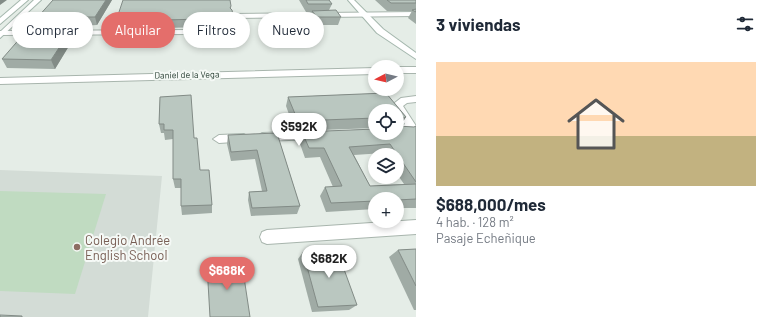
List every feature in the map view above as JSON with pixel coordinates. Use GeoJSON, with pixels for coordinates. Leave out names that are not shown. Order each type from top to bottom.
{"type":"FeatureCollection","features":[{"type":"Feature","properties":{"kind":"street"},"geometry":{"type":"LineString","coordinates":[[0,22],[25,0]]}},
{"type":"Feature","properties":{"kind":"street"},"geometry":{"type":"LineString","coordinates":[[1,34],[38,0]]}},
{"type":"Feature","properties":{"kind":"street"},"geometry":{"type":"LineString","coordinates":[[351,0],[385,35],[416,57]]}},
{"type":"Feature","properties":{"kind":"street"},"geometry":{"type":"LineString","coordinates":[[250,16],[416,14]]}},
{"type":"Feature","properties":{"kind":"street"},"geometry":{"type":"LineString","coordinates":[[1,34],[183,32]]}},
{"type":"Feature","properties":{"kind":"street"},"geometry":{"type":"LineString","coordinates":[[404,70],[416,70]]}},
{"type":"Feature","properties":{"kind":"street","name":"Daniel de la Vega"},"geometry":{"type":"LineString","coordinates":[[0,82],[368,71]]}},
{"type":"Feature","properties":{"kind":"street"},"geometry":{"type":"LineString","coordinates":[[398,104],[404,100],[416,99]]}},
{"type":"Feature","properties":{"kind":"street"},"geometry":{"type":"LineString","coordinates":[[404,115],[411,125],[404,131]]}},
{"type":"Feature","properties":{"kind":"street"},"geometry":{"type":"LineString","coordinates":[[219,139],[330,135]]}},
{"type":"Feature","properties":{"kind":"street"},"geometry":{"type":"LineString","coordinates":[[267,237],[416,227]]}},
{"type":"Feature","properties":{"kind":"shaded area","name":"Colegio Andrée English School"},"geometry":{"type":"Polygon","coordinates":[[[0,170],[162,176],[148,317],[0,317],[0,170]]]}},
{"type":"Feature","properties":{"kind":"green space"},"geometry":{"type":"Polygon","coordinates":[[[0,191],[106,194],[75,294],[0,291],[0,191]]]}},
{"type":"Feature","properties":{"kind":"building"},"geometry":{"type":"Polygon","coordinates":[[[53,0],[106,0],[95,17],[93,17],[93,12],[42,12],[53,0]]]}},
{"type":"Feature","properties":{"kind":"building"},"geometry":{"type":"Polygon","coordinates":[[[123,0],[230,0],[230,8],[232,12],[183,12],[183,20],[175,20],[175,12],[119,12],[123,0]]]}},
{"type":"Feature","properties":{"kind":"building"},"geometry":{"type":"Polygon","coordinates":[[[306,0],[329,0],[332,4],[308,4],[306,0]]]}},
{"type":"Feature","properties":{"kind":"building"},"geometry":{"type":"Polygon","coordinates":[[[387,0],[416,0],[416,3],[391,3],[387,0]]]}},
{"type":"Feature","properties":{"kind":"building"},"geometry":{"type":"Polygon","coordinates":[[[336,10],[341,17],[324,17],[324,12],[312,11],[336,10]]]}},
{"type":"Feature","properties":{"kind":"building"},"geometry":{"type":"Polygon","coordinates":[[[12,48],[59,48],[51,60],[2,59],[12,48]]]}},
{"type":"Feature","properties":{"kind":"building"},"geometry":{"type":"Polygon","coordinates":[[[368,94],[368,96],[388,96],[395,104],[368,104],[368,118],[298,121],[288,97],[368,94]]]}},
{"type":"Feature","properties":{"kind":"building"},"geometry":{"type":"Polygon","coordinates":[[[191,95],[194,138],[197,138],[200,170],[209,170],[212,205],[181,206],[181,179],[173,179],[173,130],[164,130],[164,124],[159,124],[160,97],[191,95]]]}},
{"type":"Feature","properties":{"kind":"building"},"geometry":{"type":"Polygon","coordinates":[[[404,126],[416,126],[416,182],[404,164],[404,148],[393,148],[390,144],[349,147],[370,186],[416,184],[416,199],[404,200],[404,192],[368,192],[368,201],[331,203],[325,187],[342,186],[324,148],[309,148],[302,132],[368,129],[368,140],[404,140],[404,126]]]}},
{"type":"Feature","properties":{"kind":"building"},"geometry":{"type":"Polygon","coordinates":[[[277,133],[300,206],[252,208],[249,192],[267,191],[257,150],[231,152],[228,135],[277,133]]]}},
{"type":"Feature","properties":{"kind":"building"},"geometry":{"type":"Polygon","coordinates":[[[416,249],[416,286],[398,250],[416,249]]]}},
{"type":"Feature","properties":{"kind":"building"},"geometry":{"type":"Polygon","coordinates":[[[337,250],[357,305],[318,307],[303,252],[337,250]]]}},
{"type":"Feature","properties":{"kind":"building"},"geometry":{"type":"Polygon","coordinates":[[[242,264],[250,317],[210,317],[207,265],[242,264]]]}},
{"type":"Feature","properties":{"kind":"building"},"geometry":{"type":"Polygon","coordinates":[[[0,315],[22,316],[22,317],[0,317],[0,315]]]}},
{"type":"Feature","properties":{"kind":"place","name":"Colegio Andrée English School"},"geometry":{"type":"Point","coordinates":[77,247]}}]}
